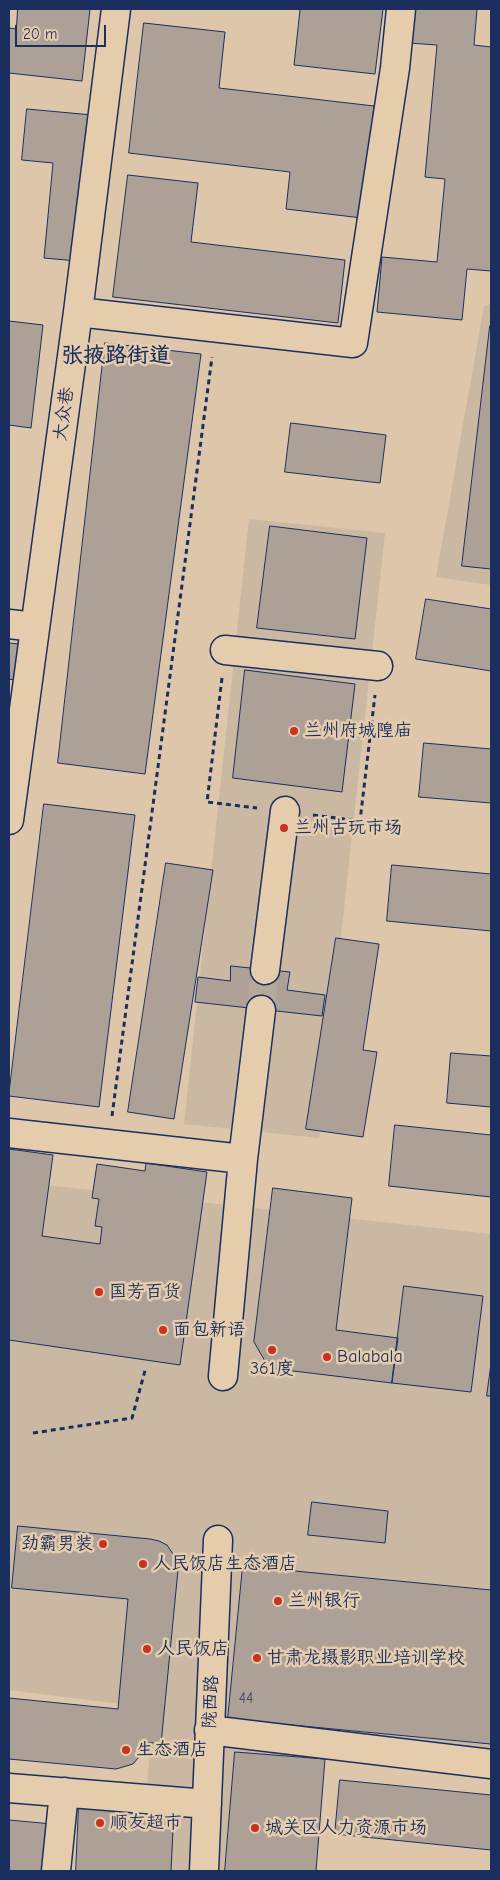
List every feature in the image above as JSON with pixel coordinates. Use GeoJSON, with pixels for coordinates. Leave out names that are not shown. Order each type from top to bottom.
{"type":"FeatureCollection","features":[{"type":"Feature","properties":{"kind":"street","name":"大众巷"},"geometry":{"type":"LineString","coordinates":[[9,820],[22,626],[78,312],[116,9]]}},
{"type":"Feature","properties":{"kind":"street"},"geometry":{"type":"LineString","coordinates":[[78,312],[353,343],[395,68],[401,9]]}},
{"type":"Feature","properties":{"kind":"street"},"geometry":{"type":"LineString","coordinates":[[225,650],[378,666]]}},
{"type":"Feature","properties":{"kind":"street"},"geometry":{"type":"LineString","coordinates":[[265,970],[285,811]]}},
{"type":"Feature","properties":{"kind":"street"},"geometry":{"type":"LineString","coordinates":[[223,1376],[243,1159],[260,1010]]}},
{"type":"Feature","properties":{"kind":"street"},"geometry":{"type":"LineString","coordinates":[[9,1133],[243,1159]]}},
{"type":"Feature","properties":{"kind":"street","name":"陇西路"},"geometry":{"type":"LineString","coordinates":[[204,1871],[218,1540]]}},
{"type":"Feature","properties":{"kind":"street"},"geometry":{"type":"LineString","coordinates":[[209,1730],[491,1764]]}},
{"type":"Feature","properties":{"kind":"street"},"geometry":{"type":"LineString","coordinates":[[9,1788],[208,1804]]}},
{"type":"Feature","properties":{"kind":"street"},"geometry":{"type":"LineString","coordinates":[[56,1871],[64,1792]]}},
{"type":"Feature","properties":{"kind":"path"},"geometry":{"type":"LineString","coordinates":[[108,1144],[216,328]]}},
{"type":"Feature","properties":{"kind":"path"},"geometry":{"type":"LineString","coordinates":[[225,650],[206,802],[360,821],[378,666]]}},
{"type":"Feature","properties":{"kind":"path"},"geometry":{"type":"LineString","coordinates":[[33,1433],[132,1418],[146,1366]]}},
{"type":"Feature","properties":{"kind":"shaded area"},"geometry":{"type":"Polygon","coordinates":[[[491,304],[491,585],[436,577],[484,306],[491,304]]]}},
{"type":"Feature","properties":{"kind":"shaded area","name":"兰州古玩市场"},"geometry":{"type":"Polygon","coordinates":[[[249,519],[385,533],[319,1138],[184,1124],[249,519]]]}},
{"type":"Feature","properties":{"kind":"shaded area"},"geometry":{"type":"Polygon","coordinates":[[[9,1181],[491,1234],[491,1751],[314,1729],[299,1871],[142,1871],[152,1708],[9,1690],[9,1181]]]}},
{"type":"Feature","properties":{"kind":"building"},"geometry":{"type":"Polygon","coordinates":[[[18,9],[90,9],[82,81],[9,73],[9,28],[16,29],[18,9]]]}},
{"type":"Feature","properties":{"kind":"building"},"geometry":{"type":"Polygon","coordinates":[[[289,9],[383,9],[375,74],[294,65],[300,10],[289,9]]]}},
{"type":"Feature","properties":{"kind":"building"},"geometry":{"type":"Polygon","coordinates":[[[413,9],[477,9],[474,45],[491,47],[491,271],[467,269],[462,320],[377,312],[382,257],[437,262],[445,179],[425,177],[437,45],[409,43],[413,9]]]}},
{"type":"Feature","properties":{"kind":"building"},"geometry":{"type":"Polygon","coordinates":[[[144,23],[225,32],[219,88],[374,106],[362,218],[286,209],[290,172],[129,153],[144,23]]]}},
{"type":"Feature","properties":{"kind":"building"},"geometry":{"type":"Polygon","coordinates":[[[27,109],[92,115],[77,261],[44,258],[53,163],[22,160],[27,109]]]}},
{"type":"Feature","properties":{"kind":"building"},"geometry":{"type":"Polygon","coordinates":[[[128,175],[198,183],[191,242],[345,260],[338,323],[113,297],[128,175]]]}},
{"type":"Feature","properties":{"kind":"building"},"geometry":{"type":"Polygon","coordinates":[[[9,321],[43,325],[31,428],[9,425],[9,321]]]}},
{"type":"Feature","properties":{"kind":"building"},"geometry":{"type":"Polygon","coordinates":[[[491,327],[491,569],[462,566],[491,327]]]}},
{"type":"Feature","properties":{"kind":"building"},"geometry":{"type":"Polygon","coordinates":[[[105,343],[201,354],[145,774],[58,763],[105,343]]]}},
{"type":"Feature","properties":{"kind":"building"},"geometry":{"type":"Polygon","coordinates":[[[291,423],[386,435],[380,483],[285,472],[291,423]]]}},
{"type":"Feature","properties":{"kind":"building"},"geometry":{"type":"Polygon","coordinates":[[[270,526],[367,538],[355,639],[257,628],[270,526]]]}},
{"type":"Feature","properties":{"kind":"building"},"geometry":{"type":"Polygon","coordinates":[[[426,599],[491,609],[491,671],[416,659],[426,599]]]}},
{"type":"Feature","properties":{"kind":"building"},"geometry":{"type":"Polygon","coordinates":[[[9,643],[19,644],[14,680],[9,679],[9,643]]]}},
{"type":"Feature","properties":{"kind":"building","name":"兰州府城隍庙"},"geometry":{"type":"Polygon","coordinates":[[[245,670],[355,684],[342,792],[233,778],[245,670]]]}},
{"type":"Feature","properties":{"kind":"building"},"geometry":{"type":"Polygon","coordinates":[[[424,743],[491,749],[491,803],[419,797],[424,743]]]}},
{"type":"Feature","properties":{"kind":"building"},"geometry":{"type":"Polygon","coordinates":[[[44,804],[135,815],[99,1107],[9,1096],[44,804]]]}},
{"type":"Feature","properties":{"kind":"building"},"geometry":{"type":"Polygon","coordinates":[[[166,863],[213,870],[174,1119],[128,1112],[166,863]]]}},
{"type":"Feature","properties":{"kind":"building"},"geometry":{"type":"Polygon","coordinates":[[[392,865],[491,874],[491,931],[387,921],[392,865]]]}},
{"type":"Feature","properties":{"kind":"building"},"geometry":{"type":"Polygon","coordinates":[[[336,938],[379,944],[363,1050],[377,1052],[363,1137],[306,1129],[336,938]]]}},
{"type":"Feature","properties":{"kind":"building"},"geometry":{"type":"Polygon","coordinates":[[[231,966],[290,972],[287,990],[325,995],[322,1016],[195,1002],[198,977],[230,981],[231,966]]]}},
{"type":"Feature","properties":{"kind":"building"},"geometry":{"type":"Polygon","coordinates":[[[451,1053],[491,1056],[491,1107],[447,1103],[451,1053]]]}},
{"type":"Feature","properties":{"kind":"building"},"geometry":{"type":"Polygon","coordinates":[[[395,1125],[491,1135],[491,1197],[389,1186],[395,1125]]]}},
{"type":"Feature","properties":{"kind":"building","name":"国芳百货"},"geometry":{"type":"Polygon","coordinates":[[[9,1149],[53,1155],[42,1236],[100,1244],[102,1227],[95,1226],[99,1199],[92,1198],[97,1164],[145,1171],[146,1163],[207,1172],[180,1365],[9,1340],[9,1149]]]}},
{"type":"Feature","properties":{"kind":"building"},"geometry":{"type":"Polygon","coordinates":[[[273,1188],[352,1198],[336,1330],[398,1338],[392,1383],[269,1368],[254,1342],[273,1188]]]}},
{"type":"Feature","properties":{"kind":"building"},"geometry":{"type":"Polygon","coordinates":[[[404,1286],[483,1296],[471,1392],[392,1383],[404,1286]]]}},
{"type":"Feature","properties":{"kind":"building"},"geometry":{"type":"Polygon","coordinates":[[[491,1364],[491,1396],[487,1396],[491,1364]]]}},
{"type":"Feature","properties":{"kind":"building"},"geometry":{"type":"Polygon","coordinates":[[[312,1502],[388,1511],[385,1543],[308,1535],[312,1502]]]}},
{"type":"Feature","properties":{"kind":"building","name":"人民饭店"},"geometry":{"type":"Polygon","coordinates":[[[18,1526],[150,1539],[167,1545],[177,1560],[178,1570],[161,1744],[146,1742],[144,1751],[133,1764],[116,1769],[9,1759],[9,1698],[118,1709],[128,1599],[12,1588],[18,1526]]]}},
{"type":"Feature","properties":{"kind":"building"},"geometry":{"type":"Polygon","coordinates":[[[243,1566],[491,1590],[491,1744],[228,1719],[243,1566]]]}},
{"type":"Feature","properties":{"kind":"building"},"geometry":{"type":"Polygon","coordinates":[[[235,1752],[325,1759],[316,1871],[225,1871],[235,1752]]]}},
{"type":"Feature","properties":{"kind":"building"},"geometry":{"type":"Polygon","coordinates":[[[340,1780],[491,1795],[491,1850],[335,1834],[340,1780]]]}},
{"type":"Feature","properties":{"kind":"building"},"geometry":{"type":"Polygon","coordinates":[[[79,1805],[174,1810],[171,1871],[76,1871],[79,1805]]]}},
{"type":"Feature","properties":{"kind":"building"},"geometry":{"type":"Polygon","coordinates":[[[9,1820],[52,1824],[47,1871],[9,1871],[9,1820]]]}},
{"type":"Feature","properties":{"kind":"tunnel"},"geometry":{"type":"LineString","coordinates":[[261,1010],[265,970]]}},
{"type":"Feature","properties":{"kind":"place","name":"兰州府城隍庙"},"geometry":{"type":"Point","coordinates":[294,731]}},
{"type":"Feature","properties":{"kind":"place","name":"兰州古玩市场"},"geometry":{"type":"Point","coordinates":[284,828]}},
{"type":"Feature","properties":{"kind":"place","name":"国芳百货"},"geometry":{"type":"Point","coordinates":[99,1292]}},
{"type":"Feature","properties":{"kind":"place","name":"面包新语"},"geometry":{"type":"Point","coordinates":[163,1330]}},
{"type":"Feature","properties":{"kind":"place","name":"361度"},"geometry":{"type":"Point","coordinates":[272,1350]}},
{"type":"Feature","properties":{"kind":"place","name":"Balabala"},"geometry":{"type":"Point","coordinates":[327,1357]}},
{"type":"Feature","properties":{"kind":"place","name":"劲霸男装"},"geometry":{"type":"Point","coordinates":[103,1544]}},
{"type":"Feature","properties":{"kind":"place","name":"人民饭店生态酒店"},"geometry":{"type":"Point","coordinates":[143,1564]}},
{"type":"Feature","properties":{"kind":"place","name":"兰州银行"},"geometry":{"type":"Point","coordinates":[278,1601]}},
{"type":"Feature","properties":{"kind":"place","name":"人民饭店"},"geometry":{"type":"Point","coordinates":[147,1649]}},
{"type":"Feature","properties":{"kind":"place","name":"甘肃龙摄影职业培训学校"},"geometry":{"type":"Point","coordinates":[257,1658]}},
{"type":"Feature","properties":{"kind":"place","name":"生态酒店"},"geometry":{"type":"Point","coordinates":[126,1750]}},
{"type":"Feature","properties":{"kind":"place","name":"顺友超市"},"geometry":{"type":"Point","coordinates":[100,1823]}},
{"type":"Feature","properties":{"kind":"place","name":"城关区人力资源市场"},"geometry":{"type":"Point","coordinates":[255,1828]}},
{"type":"Feature","properties":{"kind":"district","name":"张掖路街道"},"geometry":{"type":"Point","coordinates":[116,356]}}]}
